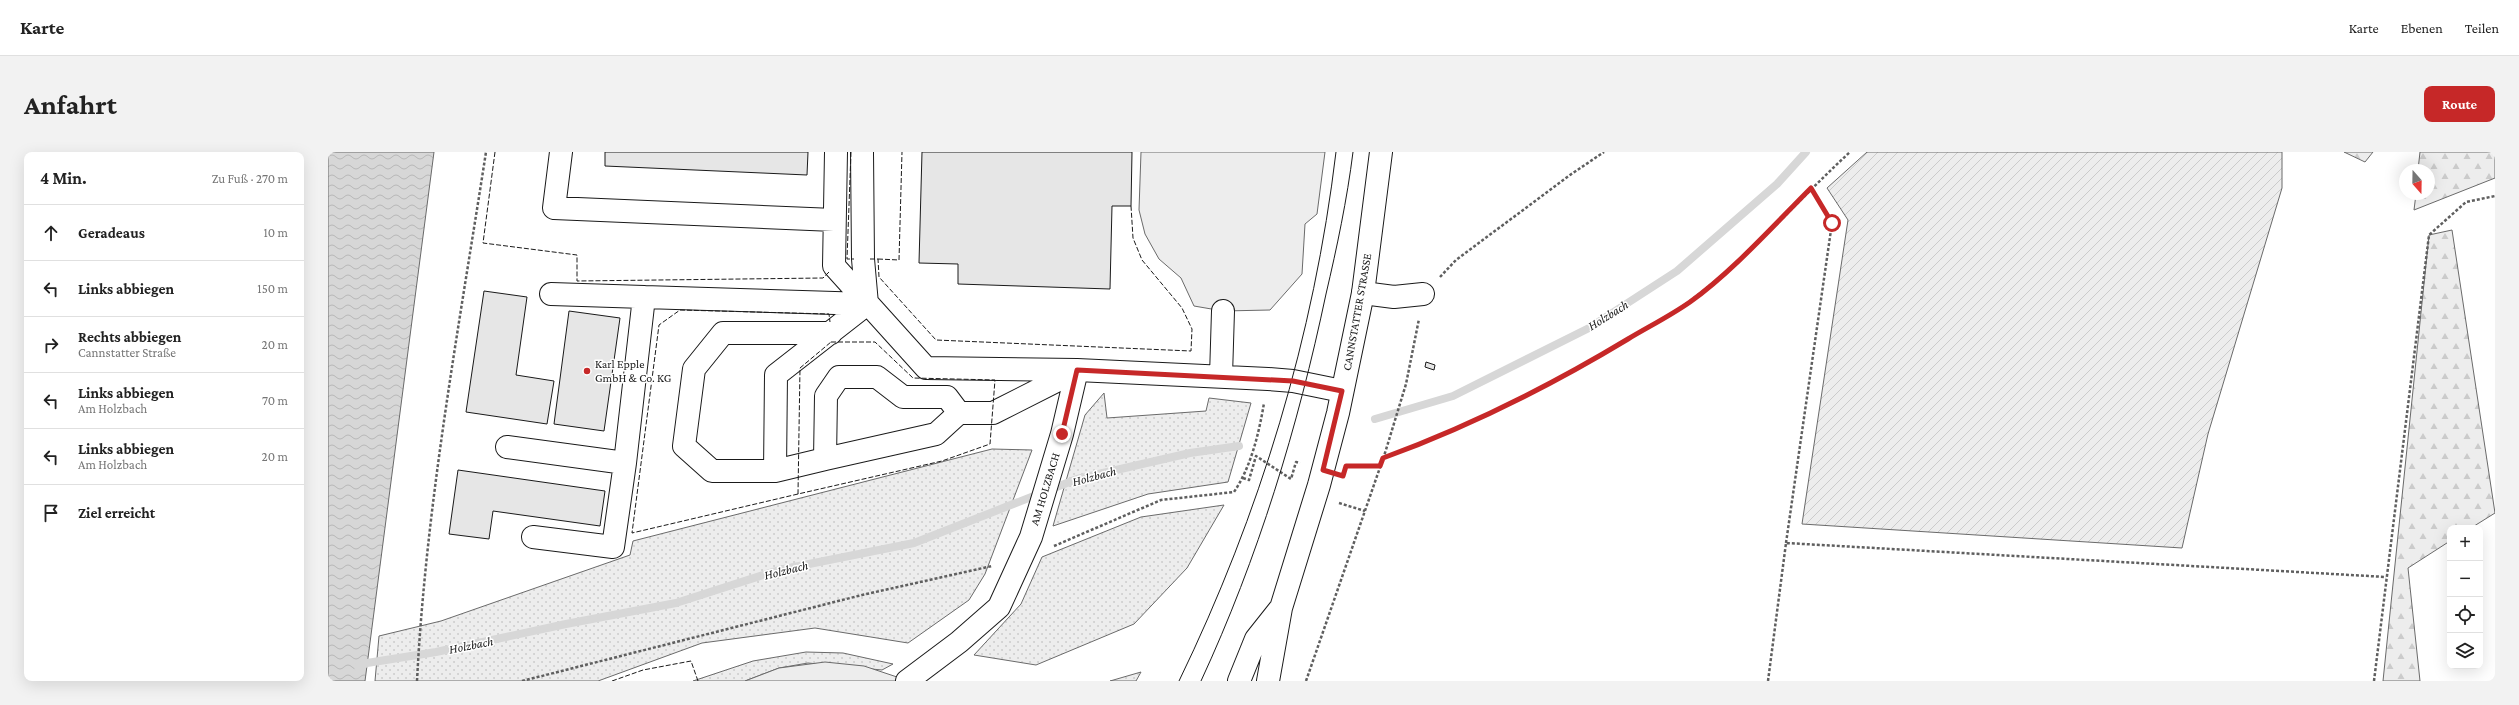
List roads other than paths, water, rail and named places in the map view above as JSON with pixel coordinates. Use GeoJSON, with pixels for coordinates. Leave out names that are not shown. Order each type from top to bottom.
{"type":"FeatureCollection","features":[{"type":"Feature","properties":{"kind":"main road"},"geometry":{"type":"LineString","coordinates":[[561,152],[554,208],[834,220]]}},
{"type":"Feature","properties":{"kind":"main road"},"geometry":{"type":"LineString","coordinates":[[836,152],[834,266],[926,368],[1077,370],[1221,376],[1293,381],[1342,391]]}},
{"type":"Feature","properties":{"kind":"main road"},"geometry":{"type":"LineString","coordinates":[[862,152],[863,259],[867,304]]}},
{"type":"Feature","properties":{"kind":"main road","name":"CANNSTATTER STRASSE"},"geometry":{"type":"LineString","coordinates":[[1268,681],[1281,608],[1323,470],[1363,293],[1381,152]]}},
{"type":"Feature","properties":{"kind":"main road"},"geometry":{"type":"LineString","coordinates":[[1363,293],[1394,297],[1423,294]]}},
{"type":"Feature","properties":{"kind":"main road"},"geometry":{"type":"LineString","coordinates":[[551,294],[867,304]]}},
{"type":"Feature","properties":{"kind":"main road"},"geometry":{"type":"LineString","coordinates":[[533,537],[613,548],[625,463],[644,297]]}},
{"type":"Feature","properties":{"kind":"main road"},"geometry":{"type":"LineString","coordinates":[[774,471],[776,375],[867,304]]}},
{"type":"Feature","properties":{"kind":"main road"},"geometry":{"type":"LineString","coordinates":[[1221,376],[1223,311]]}},
{"type":"Feature","properties":{"kind":"main road"},"geometry":{"type":"LineString","coordinates":[[831,333],[723,333],[694,368],[684,446],[712,471],[774,471],[824,458],[936,434],[959,413],[993,413],[1077,370]]}},
{"type":"Feature","properties":{"kind":"main road","name":"AM HOLZBACH"},"geometry":{"type":"LineString","coordinates":[[907,681],[959,642],[999,607],[1023,559],[1031,537],[1062,434],[1077,370]]}},
{"type":"Feature","properties":{"kind":"main road"},"geometry":{"type":"LineString","coordinates":[[824,458],[826,396],[839,377],[877,377],[902,397],[947,398],[959,413]]}},
{"type":"Feature","properties":{"kind":"main road"},"geometry":{"type":"LineString","coordinates":[[507,447],[625,463]]}},
{"type":"Feature","properties":{"kind":"main road","name":"CANNSTATTER STRASSE"},"geometry":{"type":"LineString","coordinates":[[1239,681],[1256,639],[1281,608]]}},
{"type":"Feature","properties":{"kind":"water"},"geometry":{"type":"Polygon","coordinates":[[[328,152],[434,152],[365,681],[328,681],[328,152]]]}},
{"type":"Feature","properties":{"kind":"waterway","name":"Holzbach"},"geometry":{"type":"LineString","coordinates":[[1375,419],[1453,396],[1589,328],[1677,271],[1777,184],[1806,152]]}},
{"type":"Feature","properties":{"kind":"waterway","name":"Holzbach"},"geometry":{"type":"LineString","coordinates":[[358,667],[367,663],[436,652],[566,624],[676,603],[779,570],[914,543],[1077,479],[1190,453],[1239,446]]}},
{"type":"Feature","properties":{"kind":"tram line"},"geometry":{"type":"LineString","coordinates":[[1179,681],[1235,554],[1280,423],[1314,289],[1336,152]]}},
{"type":"Feature","properties":{"kind":"tram line"},"geometry":{"type":"LineString","coordinates":[[1201,681],[1222,635],[1241,587],[1258,540],[1289,442],[1303,393],[1334,259],[1345,206],[1353,152]]}},
{"type":"Feature","properties":{"kind":"place","name":"Karl Epple GmbH & Co. KG"},"geometry":{"type":"Point","coordinates":[587,371]}}]}
